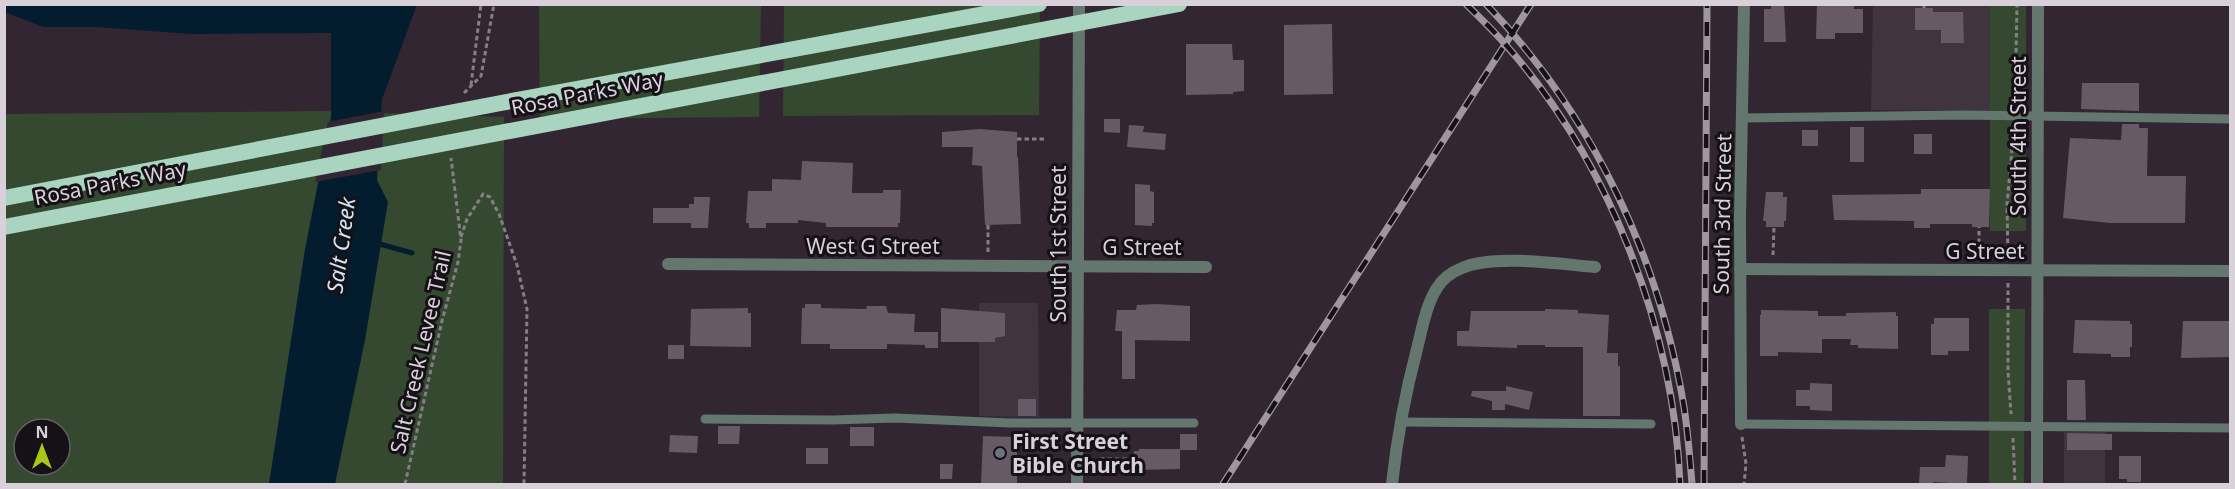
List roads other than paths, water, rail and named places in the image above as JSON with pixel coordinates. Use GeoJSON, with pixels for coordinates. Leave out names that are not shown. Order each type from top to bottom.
{"type":"FeatureCollection","features":[{"type":"Feature","properties":{"kind":"highway","name":"Rosa Parks Way"},"geometry":{"type":"LineString","coordinates":[[4,198],[501,103],[1039,4]]}},
{"type":"Feature","properties":{"kind":"highway","name":"Rosa Parks Way"},"geometry":{"type":"LineString","coordinates":[[4,227],[1179,4]]}},
{"type":"Feature","properties":{"kind":"street","name":"South 1st Street"},"geometry":{"type":"LineString","coordinates":[[1077,484],[1079,4]]}},
{"type":"Feature","properties":{"kind":"street","name":"South 3rd Street"},"geometry":{"type":"LineString","coordinates":[[1741,424],[1740,269],[1744,4]]}},
{"type":"Feature","properties":{"kind":"street","name":"South 4th Street"},"geometry":{"type":"LineString","coordinates":[[2037,484],[2038,4]]}},
{"type":"Feature","properties":{"kind":"street"},"geometry":{"type":"LineString","coordinates":[[1392,484],[1400,422],[1420,336],[1438,287],[1452,272],[1477,263],[1545,263],[1595,267]]}},
{"type":"Feature","properties":{"kind":"street","name":"West G Street"},"geometry":{"type":"LineString","coordinates":[[668,264],[1078,267]]}},
{"type":"Feature","properties":{"kind":"street","name":"G Street"},"geometry":{"type":"LineString","coordinates":[[1078,267],[1206,267]]}},
{"type":"Feature","properties":{"kind":"street","name":"G Street"},"geometry":{"type":"LineString","coordinates":[[1740,269],[2230,271]]}},
{"type":"Feature","properties":{"kind":"lane"},"geometry":{"type":"LineString","coordinates":[[1743,118],[1896,115],[2230,119]]}},
{"type":"Feature","properties":{"kind":"lane"},"geometry":{"type":"LineString","coordinates":[[705,419],[833,420],[895,417],[1010,423],[1194,423]]}},
{"type":"Feature","properties":{"kind":"lane"},"geometry":{"type":"LineString","coordinates":[[1400,422],[1651,424]]}},
{"type":"Feature","properties":{"kind":"lane"},"geometry":{"type":"LineString","coordinates":[[1741,424],[2230,428]]}},
{"type":"Feature","properties":{"kind":"water","name":"Salt Creek"},"geometry":{"type":"Polygon","coordinates":[[[4,5],[417,5],[382,99],[377,180],[388,202],[365,340],[335,484],[269,484],[305,249],[331,117],[331,33],[191,34],[97,27],[43,27],[5,12],[4,5]]]}},
{"type":"Feature","properties":{"kind":"waterway"},"geometry":{"type":"LineString","coordinates":[[376,243],[412,253]]}},
{"type":"Feature","properties":{"kind":"railway"},"geometry":{"type":"LineString","coordinates":[[1466,4],[1500,39],[1542,90],[1575,140],[1604,194],[1629,249],[1649,307],[1665,366],[1675,425],[1680,484]]}},
{"type":"Feature","properties":{"kind":"railway"},"geometry":{"type":"LineString","coordinates":[[1486,4],[1524,47],[1589,140],[1638,242],[1673,351],[1684,407],[1692,484]]}},
{"type":"Feature","properties":{"kind":"railway"},"geometry":{"type":"LineString","coordinates":[[1223,484],[1531,4]]}},
{"type":"Feature","properties":{"kind":"railway"},"geometry":{"type":"LineString","coordinates":[[1704,484],[1707,4]]}},
{"type":"Feature","properties":{"kind":"place","name":"First Street Bible Church"},"geometry":{"type":"Point","coordinates":[1000,453]}}]}
